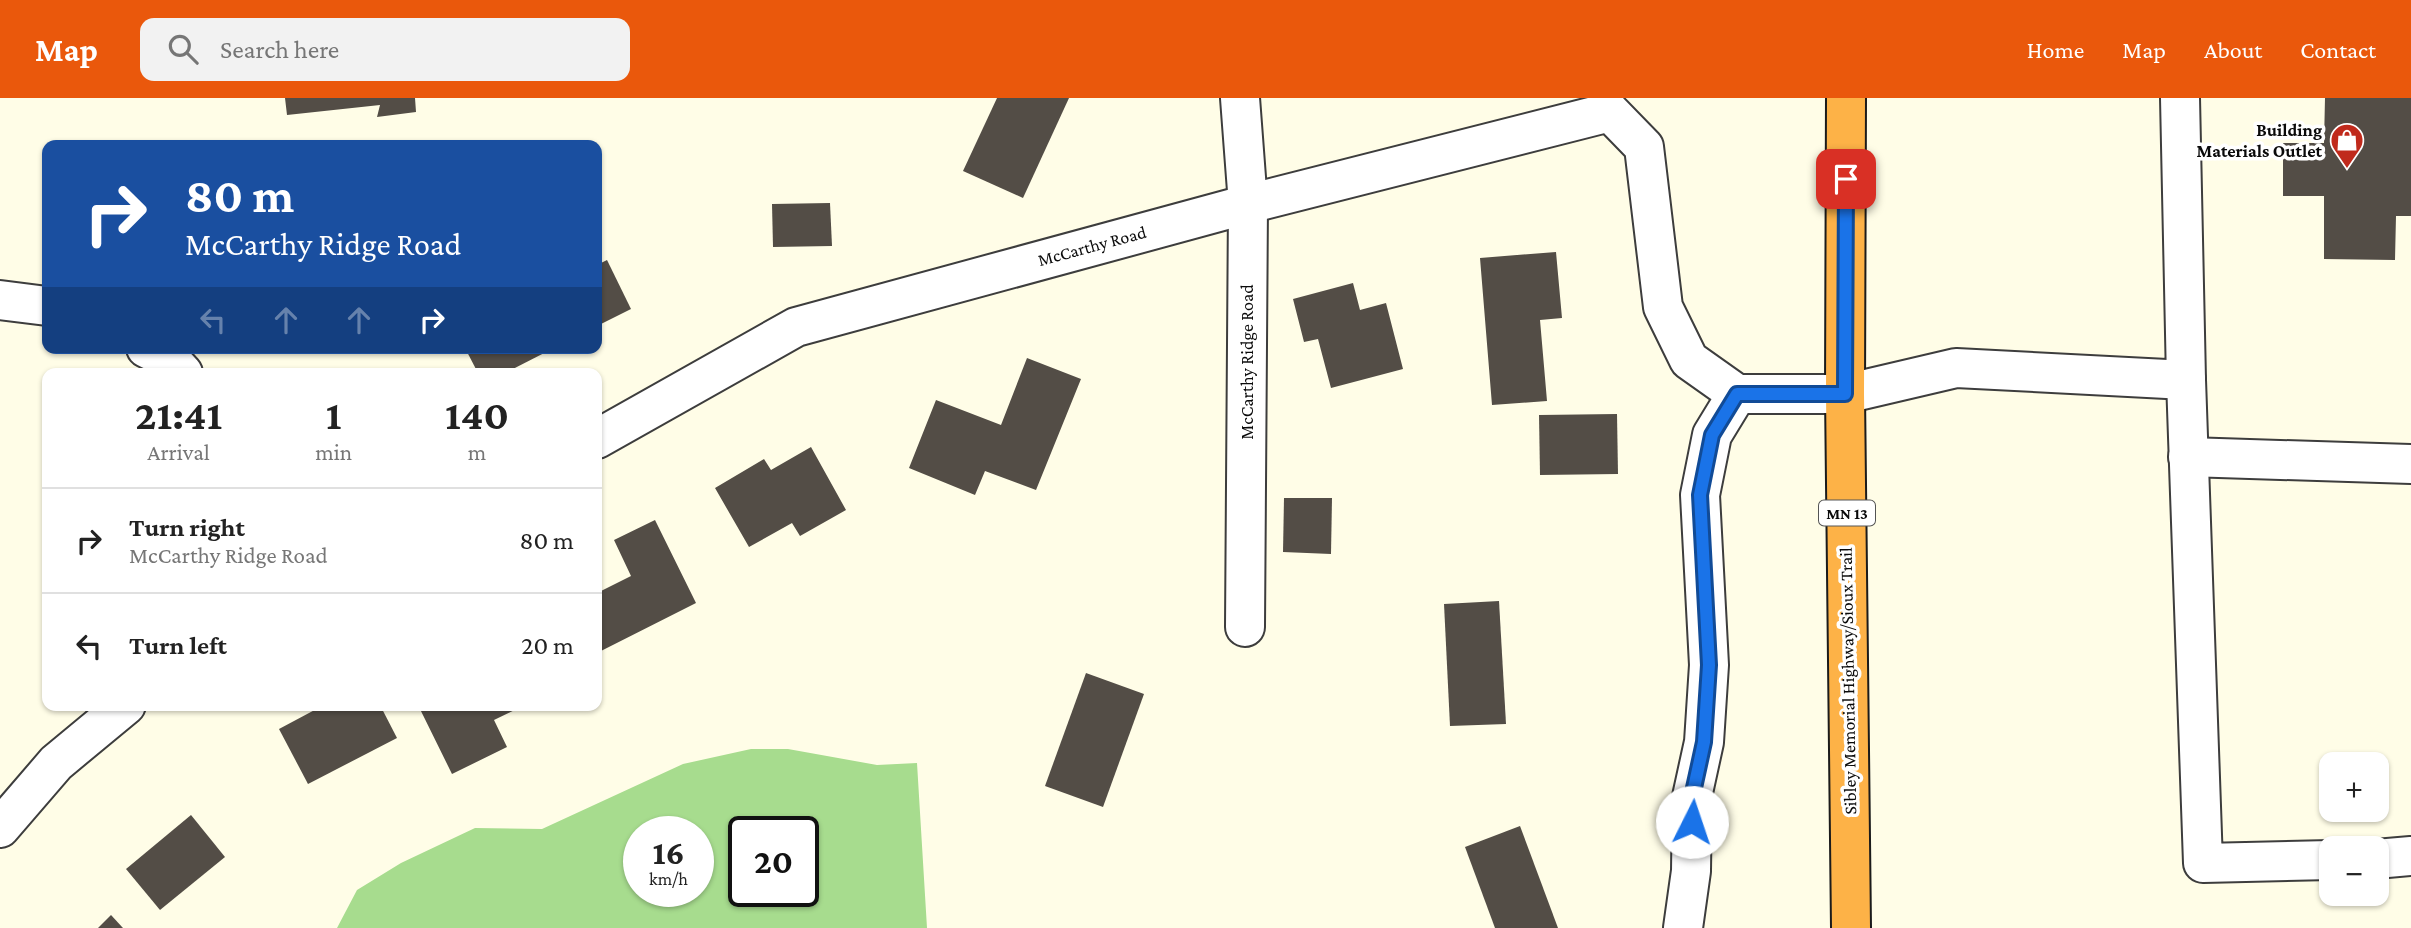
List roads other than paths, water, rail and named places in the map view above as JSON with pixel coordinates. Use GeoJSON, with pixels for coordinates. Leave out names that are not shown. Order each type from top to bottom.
{"type":"FeatureCollection","features":[{"type":"Feature","properties":{"kind":"highway","name":"Sibley Memorial Highway/Sioux Trail"},"geometry":{"type":"LineString","coordinates":[[1846,98],[1845,394],[1851,928]]}},
{"type":"Feature","properties":{"kind":"street","name":"McCarthy Ridge Road"},"geometry":{"type":"LineString","coordinates":[[1240,98],[1248,204],[1245,627]]}},
{"type":"Feature","properties":{"kind":"street"},"geometry":{"type":"LineString","coordinates":[[2180,98],[2188,457],[2203,863],[2319,860]]}},
{"type":"Feature","properties":{"kind":"street","name":"McCarthy Road"},"geometry":{"type":"LineString","coordinates":[[602,436],[796,327],[1248,204],[1610,112],[1644,147],[1663,307],[1689,360],[1737,394]]}},
{"type":"Feature","properties":{"kind":"street"},"geometry":{"type":"LineString","coordinates":[[0,300],[42,305]]}},
{"type":"Feature","properties":{"kind":"street"},"geometry":{"type":"LineString","coordinates":[[157,354],[178,368]]}},
{"type":"Feature","properties":{"kind":"street"},"geometry":{"type":"LineString","coordinates":[[1683,928],[1691,871],[1692,797],[1704,742],[1709,665],[1700,495],[1712,435],[1737,394],[1845,394],[1956,368],[2186,380]]}},
{"type":"Feature","properties":{"kind":"street"},"geometry":{"type":"LineString","coordinates":[[2188,457],[2411,464]]}},
{"type":"Feature","properties":{"kind":"street"},"geometry":{"type":"LineString","coordinates":[[0,828],[56,763],[119,711]]}},
{"type":"Feature","properties":{"kind":"street"},"geometry":{"type":"LineString","coordinates":[[2389,858],[2411,856]]}},
{"type":"Feature","properties":{"kind":"place","name":"Building Materials Outlet"},"geometry":{"type":"Point","coordinates":[2347,170]}}]}
